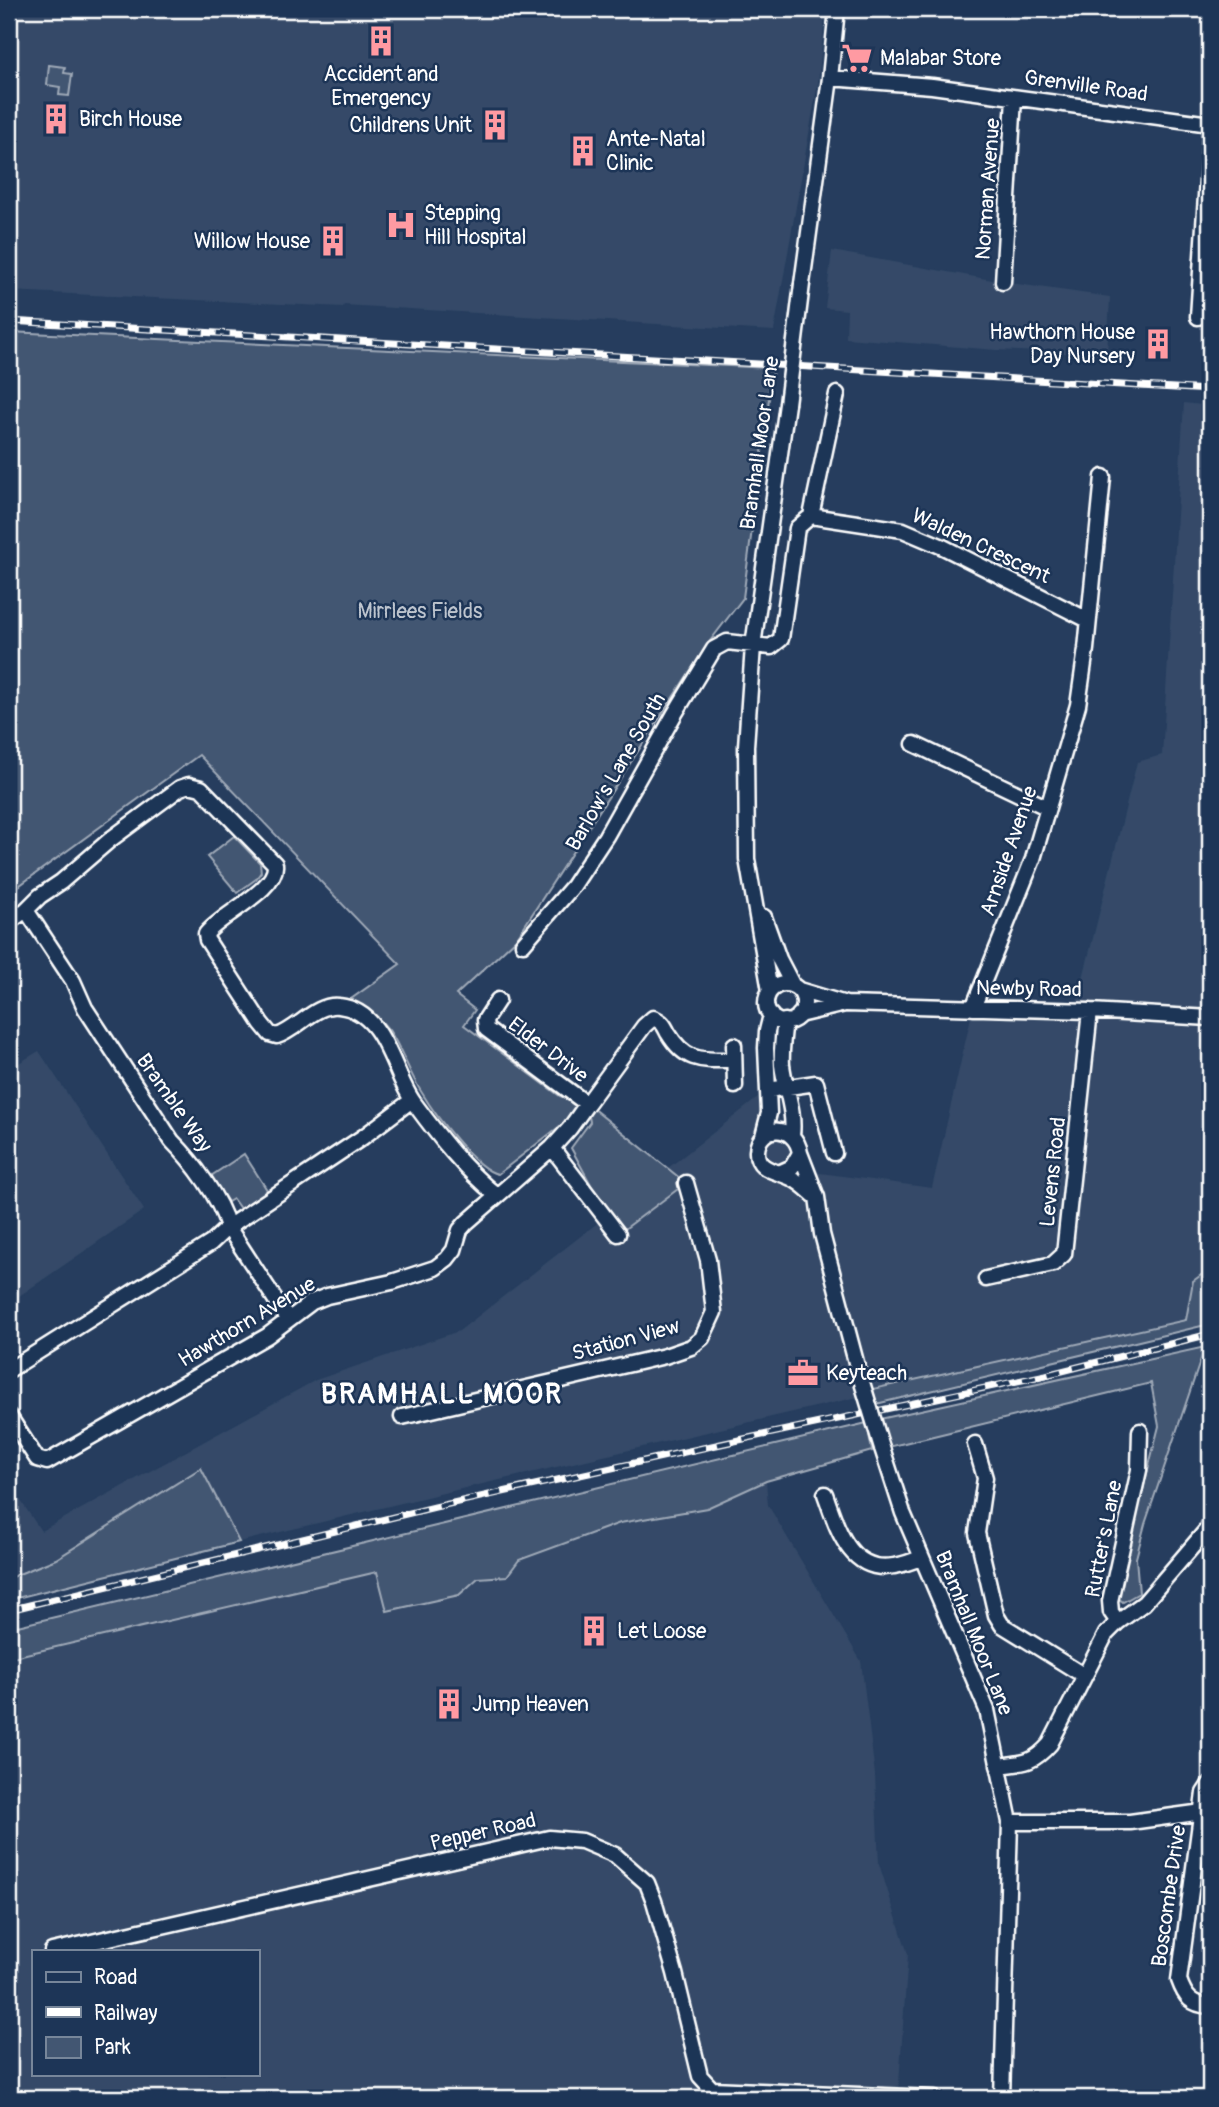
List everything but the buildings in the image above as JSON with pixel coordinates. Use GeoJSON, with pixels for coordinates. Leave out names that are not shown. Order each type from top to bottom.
{"type":"FeatureCollection","features":[{"type":"Feature","properties":{"kind":"street","name":"Bramhall Moor Lane"},"geometry":{"type":"LineString","coordinates":[[770,991],[747,859],[746,746],[753,646],[788,404],[837,9]]}},
{"type":"Feature","properties":{"kind":"street","name":"Grenville Road"},"geometry":{"type":"LineString","coordinates":[[830,78],[932,86],[1210,124]]}},
{"type":"Feature","properties":{"kind":"street","name":"Norman Avenue"},"geometry":{"type":"LineString","coordinates":[[1003,282],[1014,98]]}},
{"type":"Feature","properties":{"kind":"street"},"geometry":{"type":"LineString","coordinates":[[1198,317],[1210,135]]}},
{"type":"Feature","properties":{"kind":"street"},"geometry":{"type":"LineString","coordinates":[[753,646],[771,647],[781,639],[797,528],[811,516],[837,394]]}},
{"type":"Feature","properties":{"kind":"street","name":"Arnside Avenue"},"geometry":{"type":"LineString","coordinates":[[973,1008],[1033,859],[1078,705],[1102,477]]}},
{"type":"Feature","properties":{"kind":"street","name":"Walden Crescent"},"geometry":{"type":"LineString","coordinates":[[811,516],[903,530],[943,547],[1088,620]]}},
{"type":"Feature","properties":{"kind":"street","name":"Barlow's Lane South"},"geometry":{"type":"LineString","coordinates":[[523,944],[573,886],[607,835],[714,649],[727,642],[753,646]]}},
{"type":"Feature","properties":{"kind":"street"},"geometry":{"type":"LineString","coordinates":[[914,744],[1048,808]]}},
{"type":"Feature","properties":{"kind":"street"},"geometry":{"type":"LineString","coordinates":[[9,922],[180,788],[189,785],[201,788],[275,864],[274,876],[270,882],[205,934],[206,940],[261,1023],[270,1034],[277,1036],[327,1008],[339,1006],[365,1018],[382,1037],[412,1100],[462,1164],[496,1195]]}},
{"type":"Feature","properties":{"kind":"street","name":"Bramhall Moor Lane"},"geometry":{"type":"LineString","coordinates":[[752,883],[779,959],[796,988]]}},
{"type":"Feature","properties":{"kind":"street","name":"Bramble Way"},"geometry":{"type":"LineString","coordinates":[[26,911],[73,981],[85,1008],[172,1141],[184,1153],[224,1210],[228,1227],[288,1319]]}},
{"type":"Feature","properties":{"kind":"street"},"geometry":{"type":"LineString","coordinates":[[771,1015],[792,1018],[804,1003],[796,988],[782,984],[770,991],[766,1003],[771,1015],[766,1048],[769,1114],[757,1148],[760,1162],[767,1170],[795,1180],[817,1197]]}},
{"type":"Feature","properties":{"kind":"street","name":"Newby Road"},"geometry":{"type":"LineString","coordinates":[[796,988],[846,1004],[1090,1011],[1210,1018]]}},
{"type":"Feature","properties":{"kind":"street","name":"Elder Drive"},"geometry":{"type":"LineString","coordinates":[[498,1000],[484,1025],[488,1031],[587,1104],[552,1148]]}},
{"type":"Feature","properties":{"kind":"street","name":"Newby Road"},"geometry":{"type":"LineString","coordinates":[[792,1018],[846,1004]]}},
{"type":"Feature","properties":{"kind":"street","name":"Levens Road"},"geometry":{"type":"LineString","coordinates":[[986,1279],[1053,1264],[1064,1254],[1090,1011]]}},
{"type":"Feature","properties":{"kind":"street"},"geometry":{"type":"LineString","coordinates":[[587,1104],[644,1026],[653,1018],[663,1023],[681,1052],[691,1057],[734,1060]]}},
{"type":"Feature","properties":{"kind":"street","name":"Bramhall Moor Lane"},"geometry":{"type":"LineString","coordinates":[[792,1018],[781,1047],[782,1068],[788,1086],[793,1125],[792,1135],[817,1197],[822,1234],[858,1366],[903,1513],[987,1710],[1010,1822],[1002,2098]]}},
{"type":"Feature","properties":{"kind":"street"},"geometry":{"type":"LineString","coordinates":[[734,1045],[735,1086]]}},
{"type":"Feature","properties":{"kind":"street"},"geometry":{"type":"LineString","coordinates":[[768,1090],[816,1083],[834,1153]]}},
{"type":"Feature","properties":{"kind":"street"},"geometry":{"type":"LineString","coordinates":[[9,1370],[211,1243],[228,1227],[363,1137],[412,1100]]}},
{"type":"Feature","properties":{"kind":"street"},"geometry":{"type":"LineString","coordinates":[[763,1136],[777,1130],[785,1130],[792,1135]]}},
{"type":"Feature","properties":{"kind":"street"},"geometry":{"type":"LineString","coordinates":[[552,1148],[618,1234]]}},
{"type":"Feature","properties":{"kind":"street","name":"Hawthorn Avenue"},"geometry":{"type":"LineString","coordinates":[[9,1416],[37,1459],[47,1462],[267,1336],[320,1298],[392,1282],[442,1265],[454,1250],[460,1230],[496,1195],[552,1148]]}},
{"type":"Feature","properties":{"kind":"street"},"geometry":{"type":"LineString","coordinates":[[779,1173],[792,1167],[800,1153]]}},
{"type":"Feature","properties":{"kind":"street","name":"Station View"},"geometry":{"type":"LineString","coordinates":[[402,1417],[664,1356],[691,1347],[702,1338],[714,1312],[707,1256],[686,1183]]}},
{"type":"Feature","properties":{"kind":"street","name":"Rutter's Lane"},"geometry":{"type":"LineString","coordinates":[[999,1766],[1038,1758],[1050,1744],[1083,1675],[1106,1634],[1118,1622],[1111,1612],[1110,1601],[1139,1470],[1140,1431]]}},
{"type":"Feature","properties":{"kind":"street"},"geometry":{"type":"LineString","coordinates":[[975,1444],[985,1478],[977,1533],[996,1615],[1002,1625],[1083,1675]]}},
{"type":"Feature","properties":{"kind":"street"},"geometry":{"type":"LineString","coordinates":[[825,1494],[842,1539],[854,1555],[873,1566],[893,1567],[921,1558]]}},
{"type":"Feature","properties":{"kind":"street"},"geometry":{"type":"LineString","coordinates":[[1118,1622],[1144,1603],[1210,1526]]}},
{"type":"Feature","properties":{"kind":"street","name":"Boscombe Drive"},"geometry":{"type":"LineString","coordinates":[[1210,1784],[1204,1793],[1206,1812],[1179,1979],[1185,1996],[1198,2006],[1210,2006]]}},
{"type":"Feature","properties":{"kind":"street"},"geometry":{"type":"LineString","coordinates":[[1010,1822],[1130,1822],[1206,1812]]}},
{"type":"Feature","properties":{"kind":"street","name":"Pepper Road"},"geometry":{"type":"LineString","coordinates":[[56,1950],[549,1838],[582,1841],[615,1856],[647,1883],[676,1973],[700,2076],[712,2089],[935,2098]]}},
{"type":"Feature","properties":{"kind":"shaded area","name":"Stepping Hill Hospital"},"geometry":{"type":"Polygon","coordinates":[[[9,9],[826,9],[818,83],[774,331],[344,305],[9,291],[9,9]]]}},
{"type":"Feature","properties":{"kind":"shaded area"},"geometry":{"type":"Polygon","coordinates":[[[832,251],[1003,282],[1110,297],[1107,355],[997,350],[846,338],[847,310],[825,308],[832,251]]]}},
{"type":"Feature","properties":{"kind":"shaded area"},"geometry":{"type":"Polygon","coordinates":[[[1184,403],[1210,406],[1210,1316],[1117,1341],[858,1397],[9,1597],[9,1483],[41,1531],[316,1380],[459,1331],[768,1090],[798,1170],[932,1188],[973,1008],[1075,1010],[1137,762],[1162,755],[1184,403]]]}},
{"type":"Feature","properties":{"kind":"shaded area"},"geometry":{"type":"Polygon","coordinates":[[[39,1051],[144,1210],[9,1303],[9,1069],[39,1051]]]}},
{"type":"Feature","properties":{"kind":"shaded area"},"geometry":{"type":"Polygon","coordinates":[[[766,1481],[768,1505],[861,1661],[875,1775],[879,1864],[908,1954],[898,2098],[9,2098],[9,1659],[766,1481]]]}},
{"type":"Feature","properties":{"kind":"green space"},"geometry":{"type":"Polygon","coordinates":[[[49,65],[65,67],[64,73],[72,74],[69,96],[59,95],[60,87],[47,85],[49,65]]]}},
{"type":"Feature","properties":{"kind":"green space","name":"Mirrlees Fields"},"geometry":{"type":"Polygon","coordinates":[[[9,332],[773,368],[743,598],[707,645],[516,939],[456,995],[475,1010],[464,1025],[560,1096],[587,1104],[686,1183],[618,1234],[571,1148],[590,1122],[587,1105],[498,1174],[478,1162],[456,1140],[428,1102],[389,1030],[351,999],[400,964],[199,755],[9,893],[9,332]]]}},
{"type":"Feature","properties":{"kind":"green space"},"geometry":{"type":"Polygon","coordinates":[[[234,836],[260,863],[261,872],[237,893],[207,857],[234,836]]]}},
{"type":"Feature","properties":{"kind":"green space"},"geometry":{"type":"Polygon","coordinates":[[[244,1154],[269,1193],[241,1210],[233,1199],[228,1202],[211,1176],[244,1154]]]}},
{"type":"Feature","properties":{"kind":"green space"},"geometry":{"type":"Polygon","coordinates":[[[1210,1266],[1210,1324],[876,1404],[873,1389],[1186,1320],[1193,1281],[1210,1266]]]}},
{"type":"Feature","properties":{"kind":"green space"},"geometry":{"type":"Polygon","coordinates":[[[1205,1347],[1145,1524],[1136,1558],[1139,1593],[1123,1602],[1118,1598],[1118,1588],[1159,1426],[1151,1383],[888,1447],[880,1419],[1205,1347]]]}},
{"type":"Feature","properties":{"kind":"green space"},"geometry":{"type":"Polygon","coordinates":[[[867,1423],[872,1451],[766,1481],[707,1508],[620,1523],[519,1560],[507,1576],[478,1578],[459,1595],[387,1611],[377,1572],[9,1658],[9,1628],[867,1423]]]}},
{"type":"Feature","properties":{"kind":"green space"},"geometry":{"type":"Polygon","coordinates":[[[201,1468],[239,1542],[9,1600],[9,1578],[56,1559],[201,1468]]]}},
{"type":"Feature","properties":{"kind":"railway"},"geometry":{"type":"LineString","coordinates":[[9,321],[1210,390]]}},
{"type":"Feature","properties":{"kind":"railway"},"geometry":{"type":"LineString","coordinates":[[9,1610],[435,1507],[1046,1375],[1210,1334]]}},
{"type":"Feature","properties":{"kind":"place","name":"Accident and Emergency"},"geometry":{"type":"Point","coordinates":[381,41]}},
{"type":"Feature","properties":{"kind":"place","name":"Malabar Store"},"geometry":{"type":"Point","coordinates":[857,58]}},
{"type":"Feature","properties":{"kind":"place","name":"Birch House"},"geometry":{"type":"Point","coordinates":[56,119]}},
{"type":"Feature","properties":{"kind":"place","name":"Childrens Unit"},"geometry":{"type":"Point","coordinates":[495,125]}},
{"type":"Feature","properties":{"kind":"place","name":"Ante-Natal Clinic"},"geometry":{"type":"Point","coordinates":[583,151]}},
{"type":"Feature","properties":{"kind":"place","name":"Stepping Hill Hospital"},"geometry":{"type":"Point","coordinates":[401,225]}},
{"type":"Feature","properties":{"kind":"place","name":"Willow House"},"geometry":{"type":"Point","coordinates":[333,241]}},
{"type":"Feature","properties":{"kind":"place","name":"Hawthorn House Day Nursery"},"geometry":{"type":"Point","coordinates":[1158,344]}},
{"type":"Feature","properties":{"kind":"place","name":"Keyteach"},"geometry":{"type":"Point","coordinates":[803,1373]}},
{"type":"Feature","properties":{"kind":"place","name":"Let Loose"},"geometry":{"type":"Point","coordinates":[594,1631]}},
{"type":"Feature","properties":{"kind":"place","name":"Jump Heaven"},"geometry":{"type":"Point","coordinates":[449,1704]}},
{"type":"Feature","properties":{"kind":"district","name":"BRAMHALL MOOR"},"geometry":{"type":"Point","coordinates":[442,1394]}}]}
